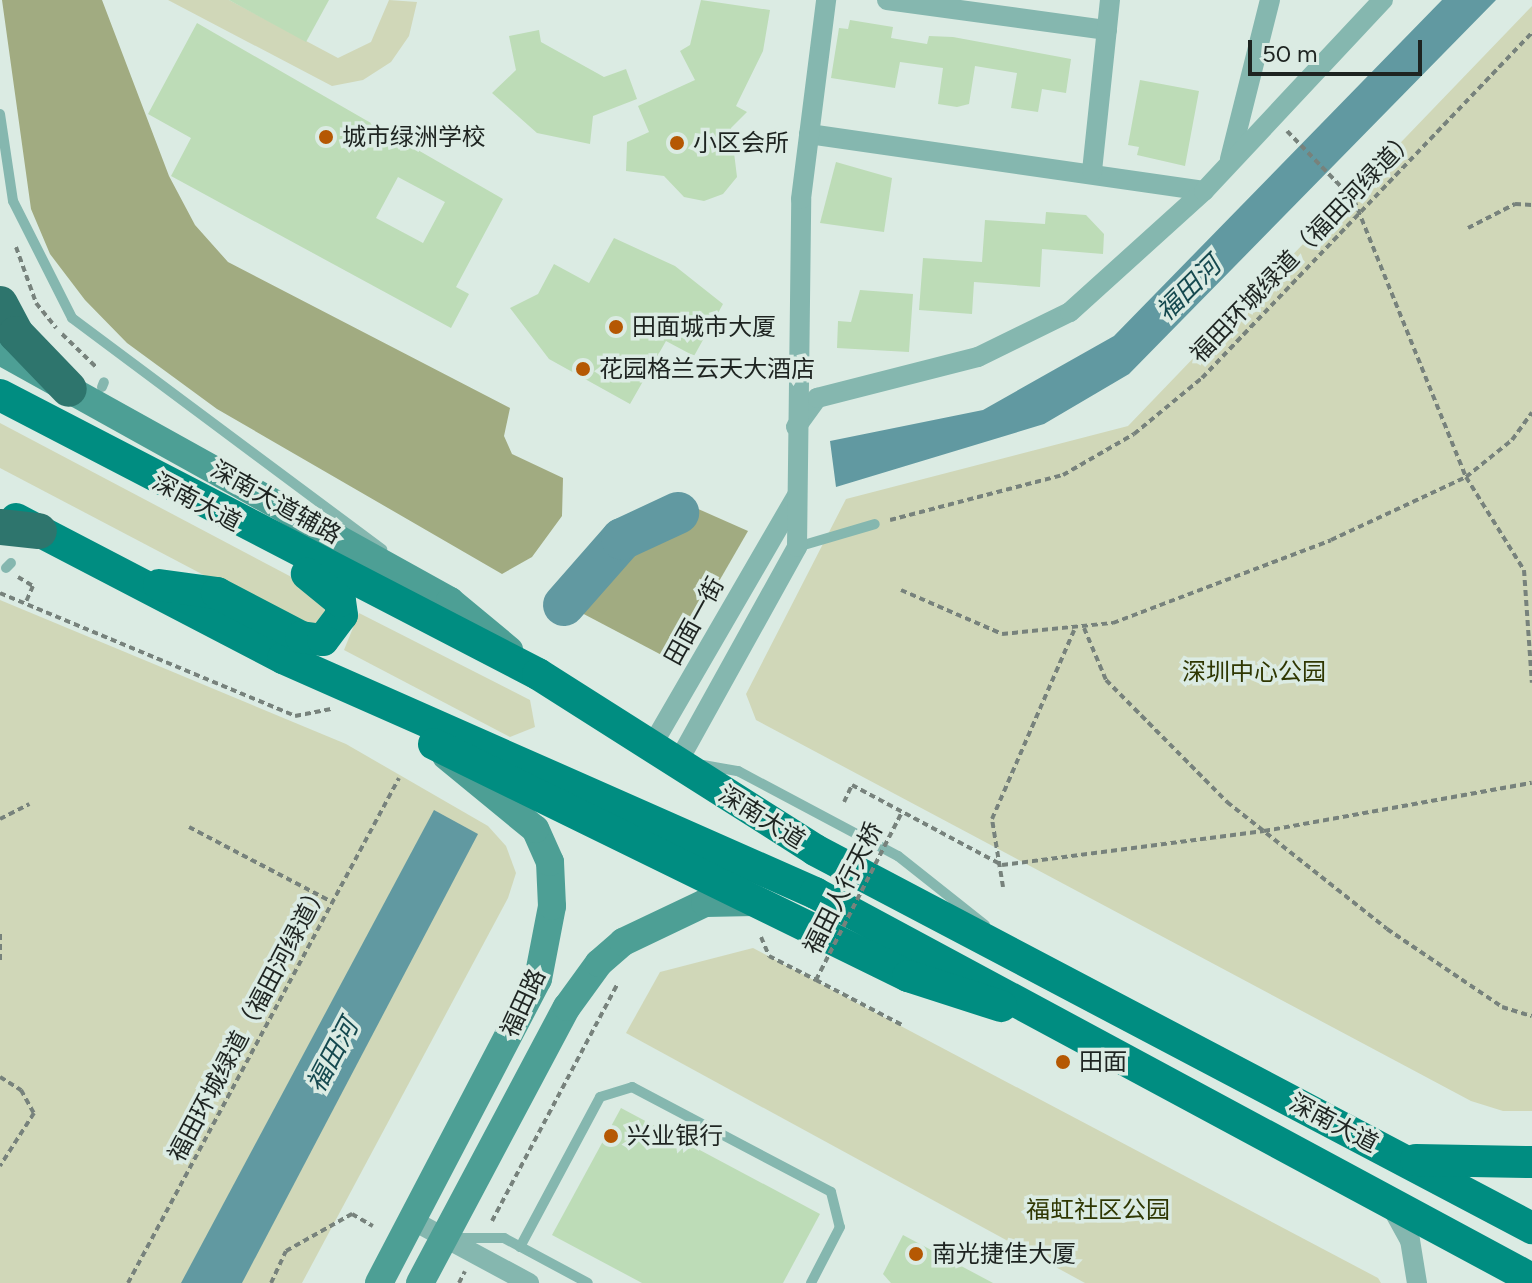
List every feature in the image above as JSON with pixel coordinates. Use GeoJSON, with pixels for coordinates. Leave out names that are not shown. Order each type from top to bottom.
{"type":"FeatureCollection","features":[{"type":"Feature","properties":{"kind":"highway"},"geometry":{"type":"LineString","coordinates":[[0,304],[16,334],[92,386]]}},
{"type":"Feature","properties":{"kind":"highway"},"geometry":{"type":"LineString","coordinates":[[0,527],[39,531]]}},
{"type":"Feature","properties":{"kind":"main road","name":"深南大道辅路"},"geometry":{"type":"LineString","coordinates":[[0,351],[92,386],[450,601],[538,674]]}},
{"type":"Feature","properties":{"kind":"main road","name":"深南大道"},"geometry":{"type":"LineString","coordinates":[[0,395],[266,540],[538,674],[666,751],[804,844],[1532,1228]]}},
{"type":"Feature","properties":{"kind":"main road","name":"深南大道"},"geometry":{"type":"LineString","coordinates":[[0,513],[378,701],[772,873],[1376,1190],[1532,1279]]}},
{"type":"Feature","properties":{"kind":"main road"},"geometry":{"type":"LineString","coordinates":[[140,583],[217,593],[301,637],[323,640],[342,615],[340,601],[266,540]]}},
{"type":"Feature","properties":{"kind":"main road"},"geometry":{"type":"LineString","coordinates":[[378,701],[434,744],[754,902],[947,992],[1043,1014]]}},
{"type":"Feature","properties":{"kind":"main road","name":"福田路"},"geometry":{"type":"LineString","coordinates":[[379,1283],[538,979],[552,906],[550,862],[535,829],[434,744]]}},
{"type":"Feature","properties":{"kind":"main road","name":"福田路"},"geometry":{"type":"LineString","coordinates":[[420,1283],[567,1007],[599,963],[623,942],[705,903],[754,902]]}},
{"type":"Feature","properties":{"kind":"main road"},"geometry":{"type":"LineString","coordinates":[[1390,1153],[1443,1164],[1531,1162]]}},
{"type":"Feature","properties":{"kind":"street"},"geometry":{"type":"LineString","coordinates":[[666,751],[797,547],[796,427],[809,134],[826,0]]}},
{"type":"Feature","properties":{"kind":"street"},"geometry":{"type":"LineString","coordinates":[[887,0],[1107,30]]}},
{"type":"Feature","properties":{"kind":"street"},"geometry":{"type":"LineString","coordinates":[[1092,171],[1110,0]]}},
{"type":"Feature","properties":{"kind":"street"},"geometry":{"type":"LineString","coordinates":[[1229,163],[1270,0]]}},
{"type":"Feature","properties":{"kind":"street"},"geometry":{"type":"LineString","coordinates":[[796,427],[817,398],[1021,341],[1070,312],[1204,191],[1383,0]]}},
{"type":"Feature","properties":{"kind":"street"},"geometry":{"type":"LineString","coordinates":[[809,134],[1092,171],[1204,191]]}},
{"type":"Feature","properties":{"kind":"street","name":"田面一街"},"geometry":{"type":"LineString","coordinates":[[666,751],[779,524],[797,495]]}},
{"type":"Feature","properties":{"kind":"street"},"geometry":{"type":"LineString","coordinates":[[1376,1190],[1405,1226],[1417,1283]]}},
{"type":"Feature","properties":{"kind":"street"},"geometry":{"type":"LineString","coordinates":[[412,1220],[444,1237],[478,1246],[529,1283]]}},
{"type":"Feature","properties":{"kind":"lane"},"geometry":{"type":"LineString","coordinates":[[0,114],[13,201],[72,318],[450,601]]}},
{"type":"Feature","properties":{"kind":"lane"},"geometry":{"type":"LineString","coordinates":[[797,547],[875,524]]}},
{"type":"Feature","properties":{"kind":"lane"},"geometry":{"type":"LineString","coordinates":[[520,1247],[600,1097],[632,1087],[831,1192],[840,1227],[811,1283]]}},
{"type":"Feature","properties":{"kind":"lane"},"geometry":{"type":"LineString","coordinates":[[478,1246],[520,1247],[588,1283]]}},
{"type":"Feature","properties":{"kind":"path","name":"福田环城绿道（福田河绿道）"},"geometry":{"type":"LineString","coordinates":[[875,524],[1085,465],[1202,378],[1532,33]]}},
{"type":"Feature","properties":{"kind":"path"},"geometry":{"type":"LineString","coordinates":[[1287,132],[1354,200],[1466,477],[1524,570],[1532,683]]}},
{"type":"Feature","properties":{"kind":"path"},"geometry":{"type":"LineString","coordinates":[[1468,228],[1515,204],[1532,205]]}},
{"type":"Feature","properties":{"kind":"path"},"geometry":{"type":"LineString","coordinates":[[901,590],[1002,634],[1084,628],[1331,540],[1466,477],[1512,440],[1532,412]]}},
{"type":"Feature","properties":{"kind":"path"},"geometry":{"type":"LineString","coordinates":[[17,577],[33,586],[25,604]]}},
{"type":"Feature","properties":{"kind":"path"},"geometry":{"type":"LineString","coordinates":[[0,593],[295,716],[378,701]]}},
{"type":"Feature","properties":{"kind":"path"},"geometry":{"type":"LineString","coordinates":[[1084,628],[1106,680],[1264,831],[1387,929],[1502,1007],[1532,1016]]}},
{"type":"Feature","properties":{"kind":"path"},"geometry":{"type":"LineString","coordinates":[[1003,887],[1002,865],[992,819],[1074,630]]}},
{"type":"Feature","properties":{"kind":"path","name":"福田环城绿道（福田河绿道）"},"geometry":{"type":"LineString","coordinates":[[128,1283],[399,778]]}},
{"type":"Feature","properties":{"kind":"path"},"geometry":{"type":"LineString","coordinates":[[1002,865],[1264,831],[1532,783]]}},
{"type":"Feature","properties":{"kind":"path","name":"福田人行天桥"},"geometry":{"type":"LineString","coordinates":[[844,802],[852,785],[1002,865]]}},
{"type":"Feature","properties":{"kind":"path"},"geometry":{"type":"LineString","coordinates":[[0,819],[29,804]]}},
{"type":"Feature","properties":{"kind":"path","name":"福田人行天桥"},"geometry":{"type":"LineString","coordinates":[[816,980],[902,812]]}},
{"type":"Feature","properties":{"kind":"path"},"geometry":{"type":"LineString","coordinates":[[189,827],[333,902]]}},
{"type":"Feature","properties":{"kind":"path"},"geometry":{"type":"LineString","coordinates":[[0,934],[0,961]]}},
{"type":"Feature","properties":{"kind":"path","name":"福田人行天桥"},"geometry":{"type":"LineString","coordinates":[[761,937],[769,956],[904,1026]]}},
{"type":"Feature","properties":{"kind":"path"},"geometry":{"type":"LineString","coordinates":[[459,1283],[620,981]]}},
{"type":"Feature","properties":{"kind":"path"},"geometry":{"type":"LineString","coordinates":[[0,1077],[21,1090],[34,1113],[0,1166]]}},
{"type":"Feature","properties":{"kind":"path"},"geometry":{"type":"LineString","coordinates":[[271,1283],[286,1251],[352,1214],[373,1226]]}},
{"type":"Feature","properties":{"kind":"green space"},"geometry":{"type":"Polygon","coordinates":[[[2,0],[102,0],[169,176],[195,225],[228,262],[510,408],[504,436],[512,454],[563,478],[562,516],[532,557],[502,574],[217,409],[127,343],[85,300],[50,254],[31,209],[2,0]]]}},
{"type":"Feature","properties":{"kind":"green space"},"geometry":{"type":"Polygon","coordinates":[[[168,0],[229,0],[338,58],[371,42],[389,0],[417,2],[409,36],[391,62],[363,80],[332,86],[168,0]]]}},
{"type":"Feature","properties":{"kind":"green space","name":"深圳中心公园"},"geometry":{"type":"Polygon","coordinates":[[[1532,6],[1532,1111],[1503,1111],[1471,1101],[756,720],[746,694],[846,499],[1128,426],[1532,6]]]}},
{"type":"Feature","properties":{"kind":"green space"},"geometry":{"type":"Polygon","coordinates":[[[0,423],[320,592],[328,607],[321,623],[301,626],[0,468],[0,423]]]}},
{"type":"Feature","properties":{"kind":"green space"},"geometry":{"type":"Polygon","coordinates":[[[696,508],[748,531],[673,661],[578,611],[637,542],[696,508]]]}},
{"type":"Feature","properties":{"kind":"green space"},"geometry":{"type":"Polygon","coordinates":[[[0,600],[346,744],[488,826],[506,846],[516,873],[508,898],[302,1283],[0,1283],[0,600]]]}},
{"type":"Feature","properties":{"kind":"green space"},"geometry":{"type":"Polygon","coordinates":[[[359,613],[530,700],[535,727],[510,737],[344,650],[359,613]]]}},
{"type":"Feature","properties":{"kind":"green space","name":"福虹社区公园"},"geometry":{"type":"Polygon","coordinates":[[[753,948],[1378,1278],[1381,1283],[1085,1283],[626,1033],[660,972],[753,948]]]}},
{"type":"Feature","properties":{"kind":"water"},"geometry":{"type":"Polygon","coordinates":[[[1442,0],[1496,0],[1129,374],[1044,424],[836,487],[830,441],[983,410],[1114,336],[1442,0]]]}},
{"type":"Feature","properties":{"kind":"water"},"geometry":{"type":"Polygon","coordinates":[[[434,810],[478,834],[242,1283],[181,1283],[434,810]]]}},
{"type":"Feature","properties":{"kind":"building"},"geometry":{"type":"Polygon","coordinates":[[[229,0],[329,0],[306,42],[229,0]]]}},
{"type":"Feature","properties":{"kind":"building"},"geometry":{"type":"Polygon","coordinates":[[[701,0],[770,10],[763,51],[736,106],[747,112],[731,128],[737,177],[723,194],[704,201],[684,197],[664,176],[626,171],[627,142],[649,132],[638,106],[695,80],[680,51],[690,45],[701,0]]]}},
{"type":"Feature","properties":{"kind":"building"},"geometry":{"type":"Polygon","coordinates":[[[850,20],[893,27],[891,38],[927,44],[929,36],[953,37],[1071,59],[1066,93],[1042,89],[1038,112],[1011,108],[1017,73],[975,66],[969,104],[957,107],[938,104],[943,68],[900,62],[895,88],[831,78],[839,28],[848,29],[850,20]]]}},
{"type":"Feature","properties":{"kind":"building"},"geometry":{"type":"Polygon","coordinates":[[[197,23],[503,199],[456,287],[469,294],[451,328],[171,176],[191,138],[148,114],[197,23]],[[398,177],[376,218],[423,243],[445,202],[398,177]]]}},
{"type":"Feature","properties":{"kind":"building"},"geometry":{"type":"Polygon","coordinates":[[[539,30],[541,42],[604,77],[626,69],[637,99],[593,116],[590,144],[537,133],[492,93],[516,70],[509,36],[539,30]]]}},
{"type":"Feature","properties":{"kind":"building"},"geometry":{"type":"Polygon","coordinates":[[[1140,80],[1199,91],[1185,166],[1137,155],[1139,147],[1128,145],[1140,80]]]}},
{"type":"Feature","properties":{"kind":"building"},"geometry":{"type":"Polygon","coordinates":[[[836,162],[892,178],[884,232],[820,223],[836,162]]]}},
{"type":"Feature","properties":{"kind":"building"},"geometry":{"type":"Polygon","coordinates":[[[1046,212],[1086,215],[1104,234],[1103,254],[1042,249],[1040,287],[974,282],[972,314],[919,310],[923,258],[982,262],[985,220],[1045,224],[1046,212]]]}},
{"type":"Feature","properties":{"kind":"building","name":"田面城市大厦"},"geometry":{"type":"Polygon","coordinates":[[[614,238],[675,266],[723,304],[694,356],[666,341],[630,404],[549,359],[510,308],[538,294],[554,264],[589,283],[614,238]]]}},
{"type":"Feature","properties":{"kind":"building"},"geometry":{"type":"Polygon","coordinates":[[[860,290],[913,294],[909,352],[837,348],[838,321],[851,322],[860,290]]]}},
{"type":"Feature","properties":{"kind":"building"},"geometry":{"type":"Polygon","coordinates":[[[621,1108],[820,1214],[783,1283],[642,1283],[552,1235],[621,1108]]]}},
{"type":"Feature","properties":{"kind":"building","name":"南光捷佳大厦"},"geometry":{"type":"Polygon","coordinates":[[[903,1235],[993,1283],[891,1283],[883,1274],[903,1235]]]}},
{"type":"Feature","properties":{"kind":"waterway","name":"福田河"},"geometry":{"type":"LineString","coordinates":[[564,605],[622,539],[678,513]]}},
{"type":"Feature","properties":{"kind":"place","name":"城市绿洲学校"},"geometry":{"type":"Point","coordinates":[326,137]}},
{"type":"Feature","properties":{"kind":"place","name":"小区会所"},"geometry":{"type":"Point","coordinates":[677,143]}},
{"type":"Feature","properties":{"kind":"place","name":"田面城市大厦"},"geometry":{"type":"Point","coordinates":[616,327]}},
{"type":"Feature","properties":{"kind":"place","name":"花园格兰云天大酒店"},"geometry":{"type":"Point","coordinates":[583,369]}},
{"type":"Feature","properties":{"kind":"place","name":"田面"},"geometry":{"type":"Point","coordinates":[1063,1062]}},
{"type":"Feature","properties":{"kind":"place","name":"兴业银行"},"geometry":{"type":"Point","coordinates":[611,1136]}},
{"type":"Feature","properties":{"kind":"place","name":"南光捷佳大厦"},"geometry":{"type":"Point","coordinates":[916,1254]}}]}
